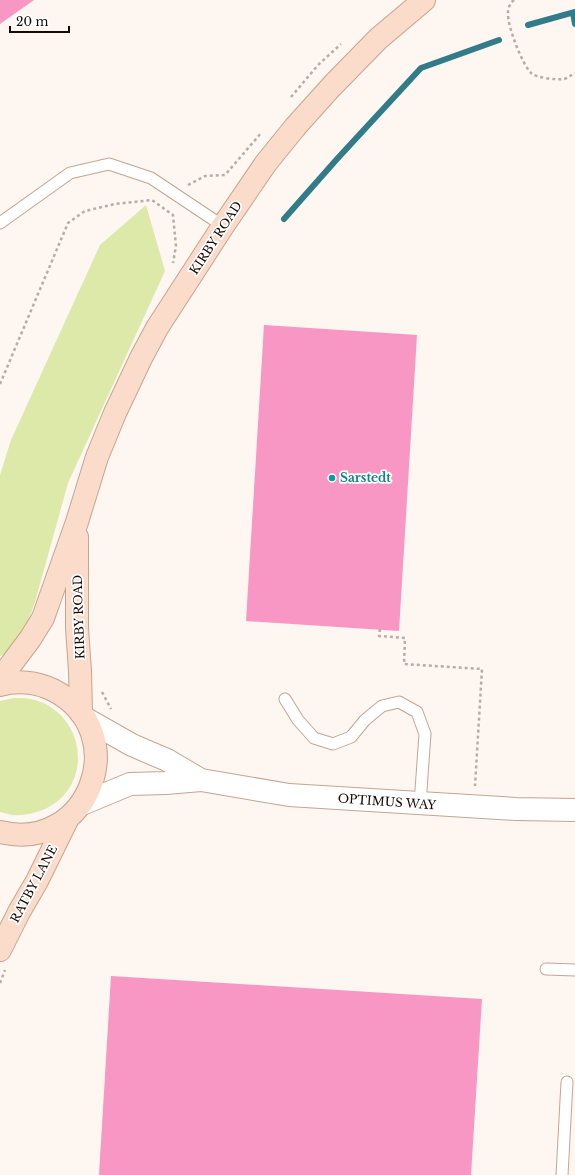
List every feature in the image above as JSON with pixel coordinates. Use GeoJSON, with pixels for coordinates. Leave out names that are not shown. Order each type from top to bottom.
{"type":"FeatureCollection","features":[{"type":"Feature","properties":{"kind":"street","name":"KIRBY ROAD"},"geometry":{"type":"LineString","coordinates":[[0,679],[30,639],[43,618],[77,522],[97,458],[115,413],[141,358],[158,328],[223,226],[266,163],[296,126],[332,86],[378,39],[424,0]]}},
{"type":"Feature","properties":{"kind":"street","name":"KIRBY ROAD"},"geometry":{"type":"LineString","coordinates":[[77,522],[77,628],[83,716]]}},
{"type":"Feature","properties":{"kind":"street"},"geometry":{"type":"LineString","coordinates":[[0,685],[28,682],[49,688],[67,698],[83,716]]}},
{"type":"Feature","properties":{"kind":"street","name":"OPTIMUS WAY"},"geometry":{"type":"LineString","coordinates":[[83,716],[132,745],[167,760],[200,780]]}},
{"type":"Feature","properties":{"kind":"street","name":"RATBY LANE"},"geometry":{"type":"LineString","coordinates":[[0,950],[19,912],[75,811],[88,794],[92,784],[96,762],[94,740],[83,716]]}},
{"type":"Feature","properties":{"kind":"street","name":"OPTIMUS WAY"},"geometry":{"type":"LineString","coordinates":[[75,811],[130,784],[200,780],[289,795],[549,811],[575,810]]}},
{"type":"Feature","properties":{"kind":"street"},"geometry":{"type":"LineString","coordinates":[[0,832],[17,835],[39,833],[49,829],[75,811]]}},
{"type":"Feature","properties":{"kind":"lane"},"geometry":{"type":"LineString","coordinates":[[0,223],[70,172],[109,164],[151,178],[223,226]]}},
{"type":"Feature","properties":{"kind":"lane"},"geometry":{"type":"LineString","coordinates":[[285,699],[298,720],[314,738],[333,744],[351,737],[365,720],[382,706],[399,702],[417,712],[425,734],[420,804]]}},
{"type":"Feature","properties":{"kind":"lane"},"geometry":{"type":"LineString","coordinates":[[546,969],[575,970]]}},
{"type":"Feature","properties":{"kind":"lane"},"geometry":{"type":"LineString","coordinates":[[562,1175],[567,1082]]}},
{"type":"Feature","properties":{"kind":"path"},"geometry":{"type":"LineString","coordinates":[[514,0],[510,3],[508,14],[514,40],[522,60],[532,74],[548,79],[563,79],[575,73]]}},
{"type":"Feature","properties":{"kind":"path"},"geometry":{"type":"LineString","coordinates":[[289,100],[318,65],[346,40]]}},
{"type":"Feature","properties":{"kind":"path"},"geometry":{"type":"LineString","coordinates":[[176,246],[172,216],[174,193],[205,176],[225,175],[264,129]]}},
{"type":"Feature","properties":{"kind":"path"},"geometry":{"type":"LineString","coordinates":[[0,384],[68,223],[85,211],[115,204],[152,200],[172,216]]}},
{"type":"Feature","properties":{"kind":"path"},"geometry":{"type":"LineString","coordinates":[[380,629],[379,636],[405,638],[404,664],[482,669],[474,807]]}},
{"type":"Feature","properties":{"kind":"path"},"geometry":{"type":"LineString","coordinates":[[101,689],[113,712]]}},
{"type":"Feature","properties":{"kind":"green space"},"geometry":{"type":"Polygon","coordinates":[[[146,205],[165,271],[68,483],[35,602],[17,651],[0,656],[0,475],[11,440],[100,245],[146,205]]]}},
{"type":"Feature","properties":{"kind":"green space"},"geometry":{"type":"Polygon","coordinates":[[[14,698],[28,698],[38,701],[56,711],[68,724],[75,738],[78,754],[77,770],[71,786],[60,799],[45,809],[20,815],[0,812],[0,701],[14,698]]]}},
{"type":"Feature","properties":{"kind":"building"},"geometry":{"type":"Polygon","coordinates":[[[0,0],[34,0],[0,24],[0,0]]]}},
{"type":"Feature","properties":{"kind":"building","name":"Sarstedt"},"geometry":{"type":"Polygon","coordinates":[[[264,325],[417,335],[399,631],[246,621],[264,325]]]}},
{"type":"Feature","properties":{"kind":"building"},"geometry":{"type":"Polygon","coordinates":[[[111,976],[482,999],[471,1175],[99,1175],[111,976]]]}},
{"type":"Feature","properties":{"kind":"waterway"},"geometry":{"type":"LineString","coordinates":[[528,25],[575,12]]}},
{"type":"Feature","properties":{"kind":"waterway"},"geometry":{"type":"LineString","coordinates":[[573,13],[575,24]]}},
{"type":"Feature","properties":{"kind":"waterway"},"geometry":{"type":"LineString","coordinates":[[284,219],[421,68],[499,40]]}},
{"type":"Feature","properties":{"kind":"place","name":"Sarstedt"},"geometry":{"type":"Point","coordinates":[332,478]}}]}
